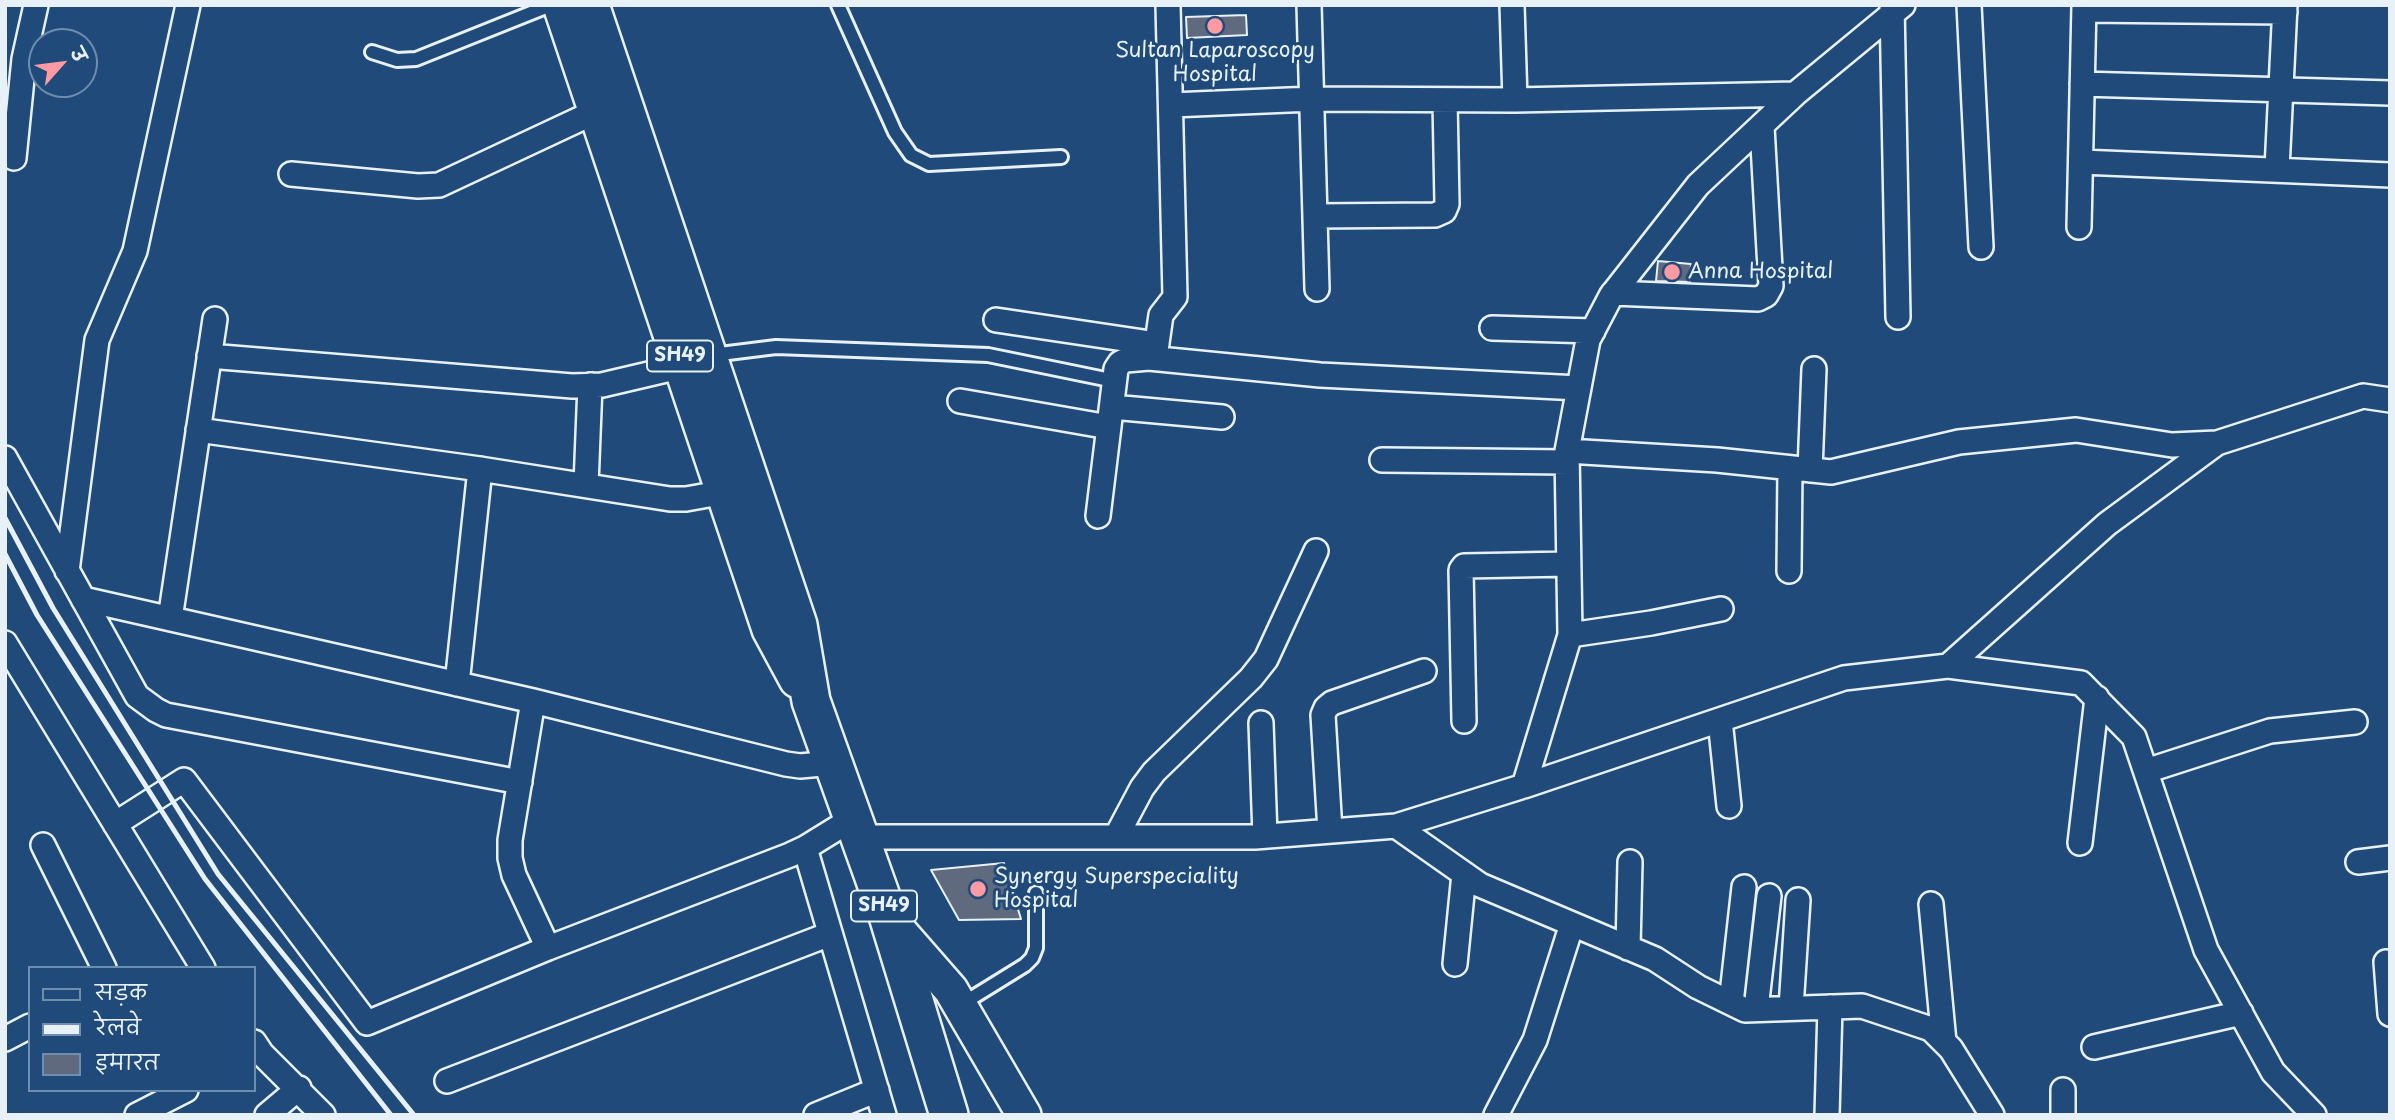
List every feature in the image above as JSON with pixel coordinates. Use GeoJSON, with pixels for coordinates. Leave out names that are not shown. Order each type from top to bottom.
{"type":"FeatureCollection","features":[{"type":"Feature","properties":{"kind":"main road","name":"SH49"},"geometry":{"type":"LineString","coordinates":[[562,5],[597,111],[798,625],[811,701]]}},
{"type":"Feature","properties":{"kind":"main road","name":"SH49"},"geometry":{"type":"LineString","coordinates":[[590,5],[696,361],[725,492],[771,629],[811,701],[889,919],[949,1115]]}},
{"type":"Feature","properties":{"kind":"main road"},"geometry":{"type":"LineString","coordinates":[[889,919],[951,990],[1024,1115]]}},
{"type":"Feature","properties":{"kind":"street"},"geometry":{"type":"LineString","coordinates":[[13,158],[24,59],[36,5]]}},
{"type":"Feature","properties":{"kind":"street"},"geometry":{"type":"LineString","coordinates":[[67,571],[97,340],[135,251],[188,5]]}},
{"type":"Feature","properties":{"kind":"street"},"geometry":{"type":"LineString","coordinates":[[1153,351],[1161,315],[1175,297],[1168,5]]}},
{"type":"Feature","properties":{"kind":"street"},"geometry":{"type":"LineString","coordinates":[[1309,5],[1317,289]]}},
{"type":"Feature","properties":{"kind":"street"},"geometry":{"type":"LineString","coordinates":[[1512,5],[1514,100]]}},
{"type":"Feature","properties":{"kind":"street"},"geometry":{"type":"LineString","coordinates":[[1969,5],[1981,247]]}},
{"type":"Feature","properties":{"kind":"street"},"geometry":{"type":"LineString","coordinates":[[2079,227],[2084,8],[2285,9],[2277,169]]}},
{"type":"Feature","properties":{"kind":"street"},"geometry":{"type":"LineString","coordinates":[[1524,786],[1570,635],[1567,457],[1588,340],[1592,331],[1613,293],[1698,185],[1795,94],[1896,9]]}},
{"type":"Feature","properties":{"kind":"street"},"geometry":{"type":"LineString","coordinates":[[1896,9],[1898,317]]}},
{"type":"Feature","properties":{"kind":"street"},"geometry":{"type":"LineString","coordinates":[[2082,84],[2390,93]]}},
{"type":"Feature","properties":{"kind":"street"},"geometry":{"type":"LineString","coordinates":[[1172,106],[1312,99],[1514,100],[1795,94]]}},
{"type":"Feature","properties":{"kind":"street"},"geometry":{"type":"LineString","coordinates":[[1315,216],[1435,215],[1444,211],[1447,204],[1445,100]]}},
{"type":"Feature","properties":{"kind":"street"},"geometry":{"type":"LineString","coordinates":[[291,174],[418,186],[439,185],[597,111]]}},
{"type":"Feature","properties":{"kind":"street"},"geometry":{"type":"LineString","coordinates":[[1613,293],[1758,299],[1766,295],[1771,286],[1762,127]]}},
{"type":"Feature","properties":{"kind":"street"},"geometry":{"type":"LineString","coordinates":[[2081,162],[2390,176]]}},
{"type":"Feature","properties":{"kind":"street"},"geometry":{"type":"LineString","coordinates":[[170,619],[215,319]]}},
{"type":"Feature","properties":{"kind":"street"},"geometry":{"type":"LineString","coordinates":[[996,320],[1153,351],[1320,375],[1579,388]]}},
{"type":"Feature","properties":{"kind":"street"},"geometry":{"type":"LineString","coordinates":[[1492,328],[1592,331]]}},
{"type":"Feature","properties":{"kind":"street"},"geometry":{"type":"LineString","coordinates":[[1098,516],[1116,369],[1120,363],[1153,351]]}},
{"type":"Feature","properties":{"kind":"street"},"geometry":{"type":"LineString","coordinates":[[209,356],[572,386],[602,384],[696,361]]}},
{"type":"Feature","properties":{"kind":"street"},"geometry":{"type":"LineString","coordinates":[[1789,571],[1814,369]]}},
{"type":"Feature","properties":{"kind":"street"},"geometry":{"type":"LineString","coordinates":[[586,485],[590,385]]}},
{"type":"Feature","properties":{"kind":"street"},"geometry":{"type":"LineString","coordinates":[[1382,460],[1567,457],[1717,460],[1830,472],[1959,442],[2076,430],[2172,445],[2217,443],[2363,396],[2390,400]]}},
{"type":"Feature","properties":{"kind":"street"},"geometry":{"type":"LineString","coordinates":[[960,401],[1110,417],[1222,418]]}},
{"type":"Feature","properties":{"kind":"street"},"geometry":{"type":"LineString","coordinates":[[198,430],[480,469],[670,499],[725,492]]}},
{"type":"Feature","properties":{"kind":"street"},"geometry":{"type":"LineString","coordinates":[[1948,666],[2107,524],[2217,443]]}},
{"type":"Feature","properties":{"kind":"street"},"geometry":{"type":"LineString","coordinates":[[5,458],[136,696],[166,715],[520,782]]}},
{"type":"Feature","properties":{"kind":"street"},"geometry":{"type":"LineString","coordinates":[[457,684],[480,469]]}},
{"type":"Feature","properties":{"kind":"street"},"geometry":{"type":"LineString","coordinates":[[1116,837],[1142,788],[1154,772],[1251,678],[1266,659],[1316,551]]}},
{"type":"Feature","properties":{"kind":"street"},"geometry":{"type":"LineString","coordinates":[[1464,721],[1461,570],[1471,564],[1568,564]]}},
{"type":"Feature","properties":{"kind":"street"},"geometry":{"type":"LineString","coordinates":[[83,599],[533,701],[786,764],[800,766],[833,763]]}},
{"type":"Feature","properties":{"kind":"street"},"geometry":{"type":"LineString","coordinates":[[1570,635],[1642,625],[1721,609]]}},
{"type":"Feature","properties":{"kind":"street"},"geometry":{"type":"LineString","coordinates":[[5,643],[202,966]]}},
{"type":"Feature","properties":{"kind":"street"},"geometry":{"type":"LineString","coordinates":[[116,824],[184,780],[367,1023],[548,948],[855,828],[1116,837],[1265,836],[1396,827],[1844,678],[1948,666],[2081,683],[2134,737],[2206,950],[2273,1072],[2314,1115]]}},
{"type":"Feature","properties":{"kind":"street"},"geometry":{"type":"LineString","coordinates":[[1329,831],[1323,715],[1326,708],[1332,703],[1424,671]]}},
{"type":"Feature","properties":{"kind":"street"},"geometry":{"type":"LineString","coordinates":[[2080,843],[2097,698]]}},
{"type":"Feature","properties":{"kind":"street"},"geometry":{"type":"LineString","coordinates":[[533,701],[510,841],[510,858],[514,875],[548,948]]}},
{"type":"Feature","properties":{"kind":"street"},"geometry":{"type":"LineString","coordinates":[[1720,720],[1729,806]]}},
{"type":"Feature","properties":{"kind":"street"},"geometry":{"type":"LineString","coordinates":[[2146,771],[2270,732],[2355,722]]}},
{"type":"Feature","properties":{"kind":"street"},"geometry":{"type":"LineString","coordinates":[[1261,723],[1265,836]]}},
{"type":"Feature","properties":{"kind":"street"},"geometry":{"type":"LineString","coordinates":[[1396,827],[1480,885],[1655,959],[1698,987],[1745,1010],[1862,1006],[1931,1030],[1951,1049],[1992,1115]]}},
{"type":"Feature","properties":{"kind":"street"},"geometry":{"type":"LineString","coordinates":[[43,845],[103,966]]}},
{"type":"Feature","properties":{"kind":"street"},"geometry":{"type":"LineString","coordinates":[[805,848],[884,1115]]}},
{"type":"Feature","properties":{"kind":"street"},"geometry":{"type":"LineString","coordinates":[[2358,862],[2390,858]]}},
{"type":"Feature","properties":{"kind":"street"},"geometry":{"type":"LineString","coordinates":[[1629,948],[1630,862]]}},
{"type":"Feature","properties":{"kind":"street"},"geometry":{"type":"LineString","coordinates":[[1455,964],[1464,874]]}},
{"type":"Feature","properties":{"kind":"street"},"geometry":{"type":"LineString","coordinates":[[1731,1003],[1744,887]]}},
{"type":"Feature","properties":{"kind":"street"},"geometry":{"type":"LineString","coordinates":[[1756,1009],[1769,896]]}},
{"type":"Feature","properties":{"kind":"street"},"geometry":{"type":"LineString","coordinates":[[1791,1008],[1798,901]]}},
{"type":"Feature","properties":{"kind":"street"},"geometry":{"type":"LineString","coordinates":[[1931,904],[1944,1042]]}},
{"type":"Feature","properties":{"kind":"street"},"geometry":{"type":"LineString","coordinates":[[1496,1115],[1535,1040],[1572,924]]}},
{"type":"Feature","properties":{"kind":"street"},"geometry":{"type":"LineString","coordinates":[[447,1081],[830,934]]}},
{"type":"Feature","properties":{"kind":"street"},"geometry":{"type":"LineString","coordinates":[[2386,962],[2390,1014]]}},
{"type":"Feature","properties":{"kind":"street"},"geometry":{"type":"LineString","coordinates":[[1827,1115],[1830,1007]]}},
{"type":"Feature","properties":{"kind":"street"},"geometry":{"type":"LineString","coordinates":[[2094,1047],[2241,1013]]}},
{"type":"Feature","properties":{"kind":"street"},"geometry":{"type":"LineString","coordinates":[[5,1039],[28,1027]]}},
{"type":"Feature","properties":{"kind":"street"},"geometry":{"type":"LineString","coordinates":[[257,1052],[299,1088],[323,1115]]}},
{"type":"Feature","properties":{"kind":"street"},"geometry":{"type":"LineString","coordinates":[[267,1115],[299,1088]]}},
{"type":"Feature","properties":{"kind":"street"},"geometry":{"type":"LineString","coordinates":[[816,1115],[877,1090]]}},
{"type":"Feature","properties":{"kind":"street"},"geometry":{"type":"LineString","coordinates":[[2063,1090],[2063,1115]]}},
{"type":"Feature","properties":{"kind":"lane"},"geometry":{"type":"LineString","coordinates":[[372,52],[397,60],[416,59],[551,5]]}},
{"type":"Feature","properties":{"kind":"lane"},"geometry":{"type":"LineString","coordinates":[[838,5],[895,132],[911,155],[929,164],[1061,157]]}},
{"type":"Feature","properties":{"kind":"lane"},"geometry":{"type":"LineString","coordinates":[[696,361],[776,347],[988,355],[1115,381]]}},
{"type":"Feature","properties":{"kind":"lane"},"geometry":{"type":"LineString","coordinates":[[961,1005],[1032,958],[1036,948],[1036,893]]}},
{"type":"Feature","properties":{"kind":"building"},"geometry":{"type":"Polygon","coordinates":[[[1246,15],[1247,35],[1187,38],[1186,17],[1246,15]]]}},
{"type":"Feature","properties":{"kind":"building"},"geometry":{"type":"Polygon","coordinates":[[[1658,261],[1691,264],[1690,282],[1656,281],[1658,261]]]}},
{"type":"Feature","properties":{"kind":"building"},"geometry":{"type":"Polygon","coordinates":[[[1004,863],[1021,919],[959,920],[931,870],[1004,863]]]}},
{"type":"Feature","properties":{"kind":"railway"},"geometry":{"type":"LineString","coordinates":[[5,518],[53,608],[218,874],[414,1115]]}},
{"type":"Feature","properties":{"kind":"railway"},"geometry":{"type":"LineString","coordinates":[[5,554],[37,615],[205,879],[391,1115]]}},
{"type":"Feature","properties":{"kind":"place","name":"Sultan Laparoscopy Hospital"},"geometry":{"type":"Point","coordinates":[1215,26]}},
{"type":"Feature","properties":{"kind":"place","name":"Anna Hospital"},"geometry":{"type":"Point","coordinates":[1672,272]}},
{"type":"Feature","properties":{"kind":"place","name":"Synergy Superspeciality Hospital"},"geometry":{"type":"Point","coordinates":[978,889]}}]}
